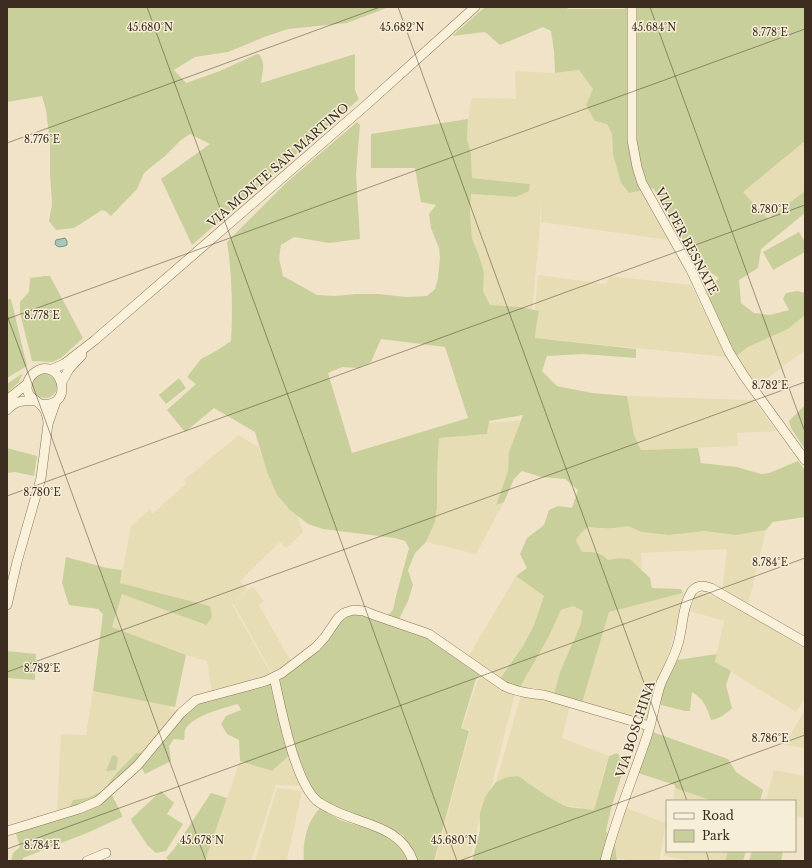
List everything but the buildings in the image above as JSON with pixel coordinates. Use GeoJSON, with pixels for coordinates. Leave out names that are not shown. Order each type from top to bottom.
{"type":"FeatureCollection","features":[{"type":"Feature","properties":{"kind":"street","name":"VIA MONTE SAN MARTINO"},"geometry":{"type":"LineString","coordinates":[[7,400],[28,384],[31,376],[35,372],[40,370],[50,370],[64,364],[94,340],[365,106],[475,7]]}},
{"type":"Feature","properties":{"kind":"street","name":"VIA PER BESNATE"},"geometry":{"type":"LineString","coordinates":[[632,7],[632,140],[637,167],[642,183],[691,270],[730,352],[746,380],[805,460]]}},
{"type":"Feature","properties":{"kind":"street","name":"VIA MONTE SAN MARTINO"},"geometry":{"type":"LineString","coordinates":[[48,424],[56,401],[62,393],[62,382],[69,369],[94,340]]}},
{"type":"Feature","properties":{"kind":"street"},"geometry":{"type":"LineString","coordinates":[[50,370],[57,374],[62,382]]}},
{"type":"Feature","properties":{"kind":"street"},"geometry":{"type":"LineString","coordinates":[[7,605],[17,562],[42,478],[48,424],[46,412],[29,394],[28,384]]}},
{"type":"Feature","properties":{"kind":"street"},"geometry":{"type":"LineString","coordinates":[[7,410],[11,405],[24,400],[49,404],[56,401]]}},
{"type":"Feature","properties":{"kind":"street","name":"VIA BOSCHINA"},"geometry":{"type":"LineString","coordinates":[[605,861],[612,833],[648,735],[649,726],[661,683],[679,644],[687,602],[696,587],[702,585],[711,588],[805,642]]}},
{"type":"Feature","properties":{"kind":"street"},"geometry":{"type":"LineString","coordinates":[[7,831],[79,810],[98,801],[137,766],[180,713],[196,700],[266,681],[282,673],[316,647],[338,618],[353,610],[364,612],[429,634],[512,690],[528,694],[544,695],[649,726]]}},
{"type":"Feature","properties":{"kind":"street"},"geometry":{"type":"LineString","coordinates":[[274,677],[293,753],[305,786],[311,794],[317,801],[341,814],[392,834],[406,846],[413,861]]}},
{"type":"Feature","properties":{"kind":"street"},"geometry":{"type":"LineString","coordinates":[[87,861],[106,853]]}},
{"type":"Feature","properties":{"kind":"shaded area"},"geometry":{"type":"Polygon","coordinates":[[[579,70],[593,89],[612,134],[613,154],[641,191],[669,240],[541,222],[541,185],[540,227],[532,310],[520,307],[490,305],[483,291],[484,272],[472,238],[470,213],[471,194],[516,197],[529,191],[530,184],[472,178],[471,154],[467,139],[468,119],[472,98],[516,99],[515,71],[555,73],[579,70]]]}},
{"type":"Feature","properties":{"kind":"shaded area"},"geometry":{"type":"Polygon","coordinates":[[[805,141],[805,191],[768,219],[742,192],[805,141]]]}},
{"type":"Feature","properties":{"kind":"shaded area"},"geometry":{"type":"Polygon","coordinates":[[[538,275],[606,284],[610,276],[691,285],[727,357],[535,338],[539,311],[535,310],[538,275]]]}},
{"type":"Feature","properties":{"kind":"shaded area"},"geometry":{"type":"Polygon","coordinates":[[[805,315],[805,350],[756,387],[736,356],[748,347],[788,329],[805,315]]]}},
{"type":"Feature","properties":{"kind":"shaded area"},"geometry":{"type":"Polygon","coordinates":[[[627,396],[753,400],[777,431],[737,433],[738,446],[641,450],[634,435],[627,396]]]}},
{"type":"Feature","properties":{"kind":"shaded area"},"geometry":{"type":"Polygon","coordinates":[[[521,420],[509,452],[508,471],[496,504],[504,502],[476,554],[426,542],[435,522],[437,508],[439,438],[487,434],[488,423],[521,420]]]}},
{"type":"Feature","properties":{"kind":"shaded area"},"geometry":{"type":"Polygon","coordinates":[[[239,435],[259,448],[277,495],[290,510],[297,515],[303,532],[286,548],[280,542],[240,581],[247,589],[232,604],[271,674],[266,677],[212,692],[207,661],[186,655],[111,627],[123,593],[205,625],[210,606],[120,583],[131,526],[150,509],[152,514],[186,484],[184,480],[239,435]]]}},
{"type":"Feature","properties":{"kind":"shaded area"},"geometry":{"type":"Polygon","coordinates":[[[628,526],[641,532],[669,535],[704,531],[736,535],[766,530],[749,601],[743,603],[722,591],[727,549],[641,553],[642,570],[630,559],[619,558],[608,560],[598,552],[582,552],[576,540],[588,527],[604,529],[628,526]]]}},
{"type":"Feature","properties":{"kind":"shaded area"},"geometry":{"type":"Polygon","coordinates":[[[516,576],[544,596],[534,625],[523,646],[499,680],[468,657],[516,576]]]}},
{"type":"Feature","properties":{"kind":"shaded area"},"geometry":{"type":"Polygon","coordinates":[[[253,586],[264,602],[259,605],[291,662],[272,673],[233,603],[253,586]]]}},
{"type":"Feature","properties":{"kind":"shaded area"},"geometry":{"type":"Polygon","coordinates":[[[683,593],[685,596],[682,608],[647,720],[642,721],[582,703],[609,612],[683,593]]]}},
{"type":"Feature","properties":{"kind":"shaded area"},"geometry":{"type":"Polygon","coordinates":[[[701,593],[719,598],[805,646],[805,698],[796,712],[715,662],[724,621],[690,611],[695,596],[701,593]]]}},
{"type":"Feature","properties":{"kind":"shaded area"},"geometry":{"type":"Polygon","coordinates":[[[573,606],[583,611],[580,626],[560,672],[554,694],[519,689],[548,638],[561,610],[573,606]]]}},
{"type":"Feature","properties":{"kind":"shaded area"},"geometry":{"type":"Polygon","coordinates":[[[483,676],[515,694],[490,791],[485,797],[480,813],[480,819],[469,861],[435,861],[470,730],[462,728],[478,679],[483,676]]]}},
{"type":"Feature","properties":{"kind":"shaded area"},"geometry":{"type":"Polygon","coordinates":[[[93,691],[171,706],[170,709],[179,711],[143,753],[114,776],[103,791],[87,798],[73,800],[69,809],[57,812],[61,734],[86,735],[93,691]]]}},
{"type":"Feature","properties":{"kind":"shaded area"},"geometry":{"type":"Polygon","coordinates":[[[521,695],[544,698],[570,706],[562,738],[609,756],[594,810],[564,805],[543,794],[527,782],[507,777],[496,782],[521,695]]]}},
{"type":"Feature","properties":{"kind":"shaded area"},"geometry":{"type":"Polygon","coordinates":[[[805,710],[805,748],[784,745],[805,710]]]}},
{"type":"Feature","properties":{"kind":"shaded area"},"geometry":{"type":"Polygon","coordinates":[[[291,754],[304,786],[276,785],[251,861],[205,861],[240,761],[272,771],[291,754]]]}},
{"type":"Feature","properties":{"kind":"shaded area"},"geometry":{"type":"Polygon","coordinates":[[[774,770],[805,776],[805,818],[796,816],[796,800],[766,800],[774,770]]]}},
{"type":"Feature","properties":{"kind":"shaded area"},"geometry":{"type":"Polygon","coordinates":[[[277,788],[302,791],[287,860],[255,861],[277,788]]]}},
{"type":"Feature","properties":{"kind":"shaded area"},"geometry":{"type":"Polygon","coordinates":[[[675,788],[710,800],[673,800],[675,788]]]}},
{"type":"Feature","properties":{"kind":"shaded area"},"geometry":{"type":"Polygon","coordinates":[[[626,808],[666,823],[659,861],[633,861],[617,858],[615,845],[613,842],[626,808]]]}},
{"type":"Feature","properties":{"kind":"shaded area"},"geometry":{"type":"Polygon","coordinates":[[[666,843],[666,852],[728,852],[725,861],[691,861],[664,856],[666,843]]]}},
{"type":"Feature","properties":{"kind":"green space"},"geometry":{"type":"Polygon","coordinates":[[[7,7],[389,7],[347,23],[288,29],[228,52],[195,57],[174,70],[186,83],[220,71],[257,54],[260,55],[263,63],[261,83],[355,54],[355,90],[359,99],[192,245],[161,179],[210,144],[190,134],[181,140],[165,156],[144,173],[137,189],[111,216],[102,210],[74,228],[56,230],[49,221],[52,204],[50,143],[46,110],[42,96],[7,102],[7,7]]]}},
{"type":"Feature","properties":{"kind":"green space"},"geometry":{"type":"Polygon","coordinates":[[[485,7],[625,9],[625,7],[805,7],[805,141],[743,192],[768,219],[805,191],[805,213],[761,249],[758,268],[739,280],[741,303],[754,313],[770,315],[789,310],[783,299],[786,293],[797,291],[805,293],[805,315],[788,329],[748,347],[736,356],[705,292],[719,278],[695,263],[668,212],[653,188],[629,193],[621,183],[613,154],[612,134],[607,124],[595,121],[586,105],[593,89],[579,70],[555,73],[551,31],[543,27],[500,45],[485,32],[452,36],[485,7]]]}},
{"type":"Feature","properties":{"kind":"green space"},"geometry":{"type":"Polygon","coordinates":[[[468,119],[467,139],[471,154],[472,178],[530,184],[529,191],[516,197],[471,194],[470,213],[472,238],[484,272],[483,291],[490,305],[520,307],[539,311],[535,338],[636,349],[636,358],[583,354],[547,356],[542,371],[557,386],[592,393],[627,396],[634,435],[641,450],[698,448],[701,463],[737,467],[761,474],[769,473],[798,461],[805,470],[805,517],[773,522],[766,530],[736,535],[704,531],[669,535],[641,532],[628,526],[618,528],[588,527],[581,533],[576,540],[582,552],[593,552],[605,557],[608,560],[619,558],[630,559],[650,578],[652,588],[681,589],[683,593],[609,612],[582,703],[554,694],[560,672],[580,626],[583,611],[573,606],[561,610],[548,638],[519,689],[499,680],[523,646],[534,625],[544,596],[516,576],[527,568],[520,554],[527,538],[544,525],[549,510],[558,506],[572,508],[578,490],[565,479],[541,477],[522,471],[514,479],[504,502],[496,505],[508,471],[509,452],[523,415],[489,421],[487,434],[439,438],[437,508],[435,522],[426,542],[415,553],[408,570],[413,585],[408,601],[399,619],[387,616],[393,610],[409,548],[405,541],[395,538],[323,529],[308,524],[290,510],[277,495],[267,472],[255,432],[214,408],[185,432],[167,410],[196,384],[187,377],[201,359],[231,341],[232,291],[227,242],[287,182],[357,122],[360,125],[356,174],[360,239],[329,243],[294,237],[281,245],[279,258],[283,276],[317,295],[335,296],[379,294],[406,297],[427,296],[435,289],[438,278],[440,258],[439,248],[431,228],[429,214],[436,205],[421,202],[415,168],[371,168],[371,134],[468,119]],[[381,339],[371,362],[358,368],[342,367],[328,373],[352,453],[468,418],[445,347],[381,339]]]}},
{"type":"Feature","properties":{"kind":"green space"},"geometry":{"type":"Polygon","coordinates":[[[799,232],[805,242],[805,252],[773,270],[763,252],[799,232]]]}},
{"type":"Feature","properties":{"kind":"green space"},"geometry":{"type":"Polygon","coordinates":[[[50,276],[83,338],[61,358],[52,362],[32,361],[20,313],[20,302],[29,292],[30,278],[50,276]]]}},
{"type":"Feature","properties":{"kind":"green space"},"geometry":{"type":"Polygon","coordinates":[[[7,299],[11,299],[27,366],[7,378],[7,299]]]}},
{"type":"Feature","properties":{"kind":"green space"},"geometry":{"type":"Polygon","coordinates":[[[23,373],[19,382],[7,393],[7,384],[23,373]]]}},
{"type":"Feature","properties":{"kind":"green space"},"geometry":{"type":"Polygon","coordinates":[[[45,374],[50,375],[56,381],[56,391],[50,397],[45,398],[40,397],[34,391],[33,386],[34,381],[40,375],[45,374]]]}},
{"type":"Feature","properties":{"kind":"green space"},"geometry":{"type":"Polygon","coordinates":[[[179,378],[186,388],[166,404],[159,395],[179,378]]]}},
{"type":"Feature","properties":{"kind":"green space"},"geometry":{"type":"Polygon","coordinates":[[[805,405],[804,448],[791,428],[789,421],[805,405]]]}},
{"type":"Feature","properties":{"kind":"green space"},"geometry":{"type":"Polygon","coordinates":[[[7,448],[37,456],[34,476],[15,472],[7,473],[7,448]]]}},
{"type":"Feature","properties":{"kind":"green space"},"geometry":{"type":"Polygon","coordinates":[[[66,557],[107,568],[122,570],[120,583],[210,606],[212,617],[206,625],[122,594],[112,627],[186,655],[175,707],[93,691],[103,614],[98,609],[69,605],[62,583],[66,557]]]}},
{"type":"Feature","properties":{"kind":"green space"},"geometry":{"type":"Polygon","coordinates":[[[355,614],[369,617],[428,638],[481,674],[476,679],[461,728],[469,731],[434,861],[417,861],[403,835],[376,823],[348,815],[321,799],[313,792],[298,755],[276,678],[291,670],[341,617],[355,614]]]}},
{"type":"Feature","properties":{"kind":"green space"},"geometry":{"type":"Polygon","coordinates":[[[7,651],[36,654],[35,680],[7,678],[7,651]]]}},
{"type":"Feature","properties":{"kind":"green space"},"geometry":{"type":"Polygon","coordinates":[[[717,654],[715,662],[731,671],[726,685],[732,708],[720,717],[711,720],[702,701],[692,692],[690,711],[661,705],[662,692],[677,660],[717,654]]]}},
{"type":"Feature","properties":{"kind":"green space"},"geometry":{"type":"Polygon","coordinates":[[[271,680],[291,754],[272,771],[240,761],[239,740],[227,734],[221,724],[226,716],[241,710],[237,704],[208,713],[194,720],[185,730],[184,740],[174,739],[169,746],[171,761],[145,774],[141,767],[175,723],[198,704],[271,680]]]}},
{"type":"Feature","properties":{"kind":"green space"},"geometry":{"type":"Polygon","coordinates":[[[653,732],[728,759],[736,772],[763,790],[760,800],[710,800],[675,788],[675,785],[638,773],[653,732]]]}},
{"type":"Feature","properties":{"kind":"green space"},"geometry":{"type":"Polygon","coordinates":[[[136,753],[143,753],[102,795],[69,809],[73,800],[87,798],[103,791],[114,776],[136,753]]]}},
{"type":"Feature","properties":{"kind":"green space"},"geometry":{"type":"Polygon","coordinates":[[[617,753],[626,762],[612,805],[606,831],[615,845],[617,861],[472,861],[480,830],[480,813],[485,797],[496,782],[507,777],[518,776],[563,805],[594,810],[609,756],[617,753]]]}},
{"type":"Feature","properties":{"kind":"green space"},"geometry":{"type":"Polygon","coordinates":[[[114,755],[118,758],[116,770],[106,771],[112,756],[114,755]]]}},
{"type":"Feature","properties":{"kind":"green space"},"geometry":{"type":"Polygon","coordinates":[[[161,791],[174,803],[167,814],[183,824],[166,851],[156,853],[148,846],[131,819],[161,791]]]}},
{"type":"Feature","properties":{"kind":"green space"},"geometry":{"type":"Polygon","coordinates":[[[211,793],[227,798],[205,861],[170,861],[166,858],[174,849],[211,793]]]}},
{"type":"Feature","properties":{"kind":"green space"},"geometry":{"type":"Polygon","coordinates":[[[110,794],[112,795],[122,817],[87,833],[23,858],[23,861],[11,861],[13,853],[20,847],[16,834],[23,828],[110,794]]]}},
{"type":"Feature","properties":{"kind":"green space"},"geometry":{"type":"Polygon","coordinates":[[[320,808],[340,820],[384,834],[393,839],[402,850],[408,861],[304,861],[306,833],[315,813],[320,808]]]}},
{"type":"Feature","properties":{"kind":"green space"},"geometry":{"type":"Polygon","coordinates":[[[728,852],[746,852],[743,861],[725,861],[728,852]]]}},
{"type":"Feature","properties":{"kind":"green space"},"geometry":{"type":"Polygon","coordinates":[[[752,852],[783,852],[781,861],[749,861],[752,852]]]}},
{"type":"Feature","properties":{"kind":"water"},"geometry":{"type":"Polygon","coordinates":[[[65,238],[67,245],[60,247],[55,244],[56,240],[65,238]]]}}]}
